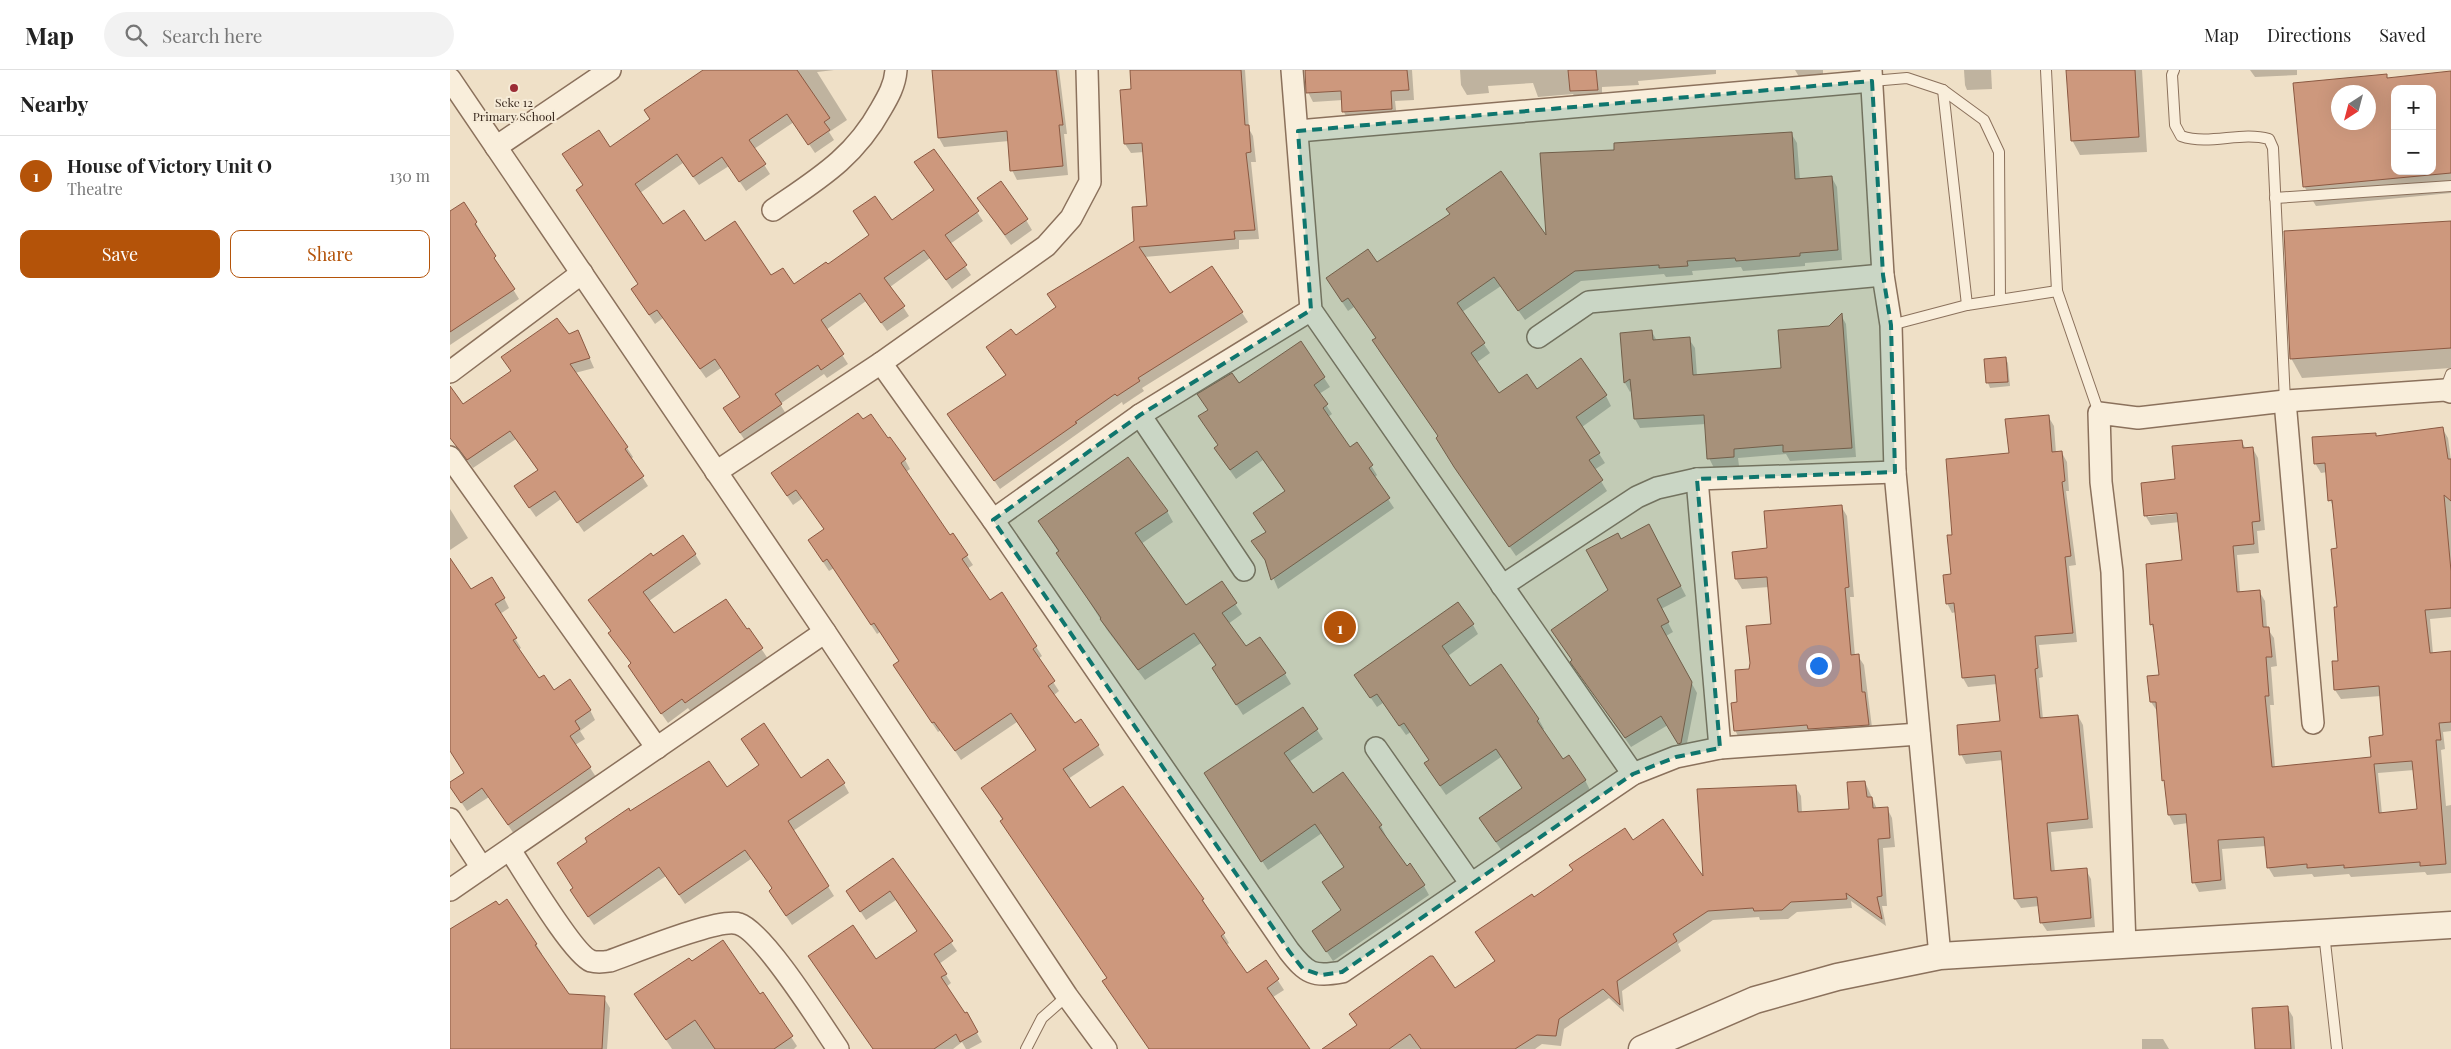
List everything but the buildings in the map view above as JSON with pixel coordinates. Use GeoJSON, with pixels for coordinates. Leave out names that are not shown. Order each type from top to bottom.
{"type":"FeatureCollection","features":[{"type":"Feature","properties":{"kind":"street"},"geometry":{"type":"LineString","coordinates":[[496,147],[610,70]]}},
{"type":"Feature","properties":{"kind":"street"},"geometry":{"type":"LineString","coordinates":[[773,210],[827,173],[856,147],[885,102],[892,88],[896,70]]}},
{"type":"Feature","properties":{"kind":"street"},"geometry":{"type":"LineString","coordinates":[[716,472],[881,362],[1046,246],[1071,218],[1090,182],[1087,70]]}},
{"type":"Feature","properties":{"kind":"street"},"geometry":{"type":"LineString","coordinates":[[1292,70],[1311,310],[1633,774]]}},
{"type":"Feature","properties":{"kind":"street"},"geometry":{"type":"LineString","coordinates":[[1298,131],[1872,75],[1884,275],[1891,325],[1895,472],[1940,956]]}},
{"type":"Feature","properties":{"kind":"street"},"geometry":{"type":"LineString","coordinates":[[450,79],[825,632],[1067,996],[1106,1049]]}},
{"type":"Feature","properties":{"kind":"street"},"geometry":{"type":"LineString","coordinates":[[450,372],[582,273]]}},
{"type":"Feature","properties":{"kind":"street"},"geometry":{"type":"LineString","coordinates":[[1538,337],[1589,302],[1884,275]]}},
{"type":"Feature","properties":{"kind":"street"},"geometry":{"type":"LineString","coordinates":[[993,520],[1140,415],[1311,310]]}},
{"type":"Feature","properties":{"kind":"street"},"geometry":{"type":"LineString","coordinates":[[881,362],[993,520],[1303,969],[1320,975],[1342,972],[1633,774],[1676,757],[1720,748],[1919,734]]}},
{"type":"Feature","properties":{"kind":"street"},"geometry":{"type":"LineString","coordinates":[[2125,946],[2112,572],[2101,482],[2099,413],[2138,418],[2449,385]]}},
{"type":"Feature","properties":{"kind":"street"},"geometry":{"type":"LineString","coordinates":[[2284,401],[2313,723]]}},
{"type":"Feature","properties":{"kind":"street"},"geometry":{"type":"LineString","coordinates":[[1140,415],[1244,570]]}},
{"type":"Feature","properties":{"kind":"street"},"geometry":{"type":"LineString","coordinates":[[450,458],[657,748]]}},
{"type":"Feature","properties":{"kind":"street"},"geometry":{"type":"LineString","coordinates":[[1502,586],[1637,497],[1657,488],[1697,479],[1895,472]]}},
{"type":"Feature","properties":{"kind":"street"},"geometry":{"type":"LineString","coordinates":[[1697,479],[1720,748]]}},
{"type":"Feature","properties":{"kind":"street"},"geometry":{"type":"LineString","coordinates":[[450,890],[825,632]]}},
{"type":"Feature","properties":{"kind":"street"},"geometry":{"type":"LineString","coordinates":[[1376,748],[1471,884]]}},
{"type":"Feature","properties":{"kind":"street"},"geometry":{"type":"LineString","coordinates":[[450,819],[482,868]]}},
{"type":"Feature","properties":{"kind":"street"},"geometry":{"type":"LineString","coordinates":[[510,850],[573,944],[591,961],[601,963],[610,961],[710,926],[738,924],[753,933],[785,971],[838,1049]]}},
{"type":"Feature","properties":{"kind":"street"},"geometry":{"type":"LineString","coordinates":[[1642,1049],[1755,1000],[1836,977],[1940,956],[2451,925]]}},
{"type":"Feature","properties":{"kind":"lane"},"geometry":{"type":"LineString","coordinates":[[2046,70],[2057,291],[2099,413]]}},
{"type":"Feature","properties":{"kind":"lane"},"geometry":{"type":"LineString","coordinates":[[2174,70],[2172,75],[2175,125],[2181,136],[2193,140],[2258,136],[2269,139],[2273,148],[2284,401]]}},
{"type":"Feature","properties":{"kind":"lane"},"geometry":{"type":"LineString","coordinates":[[1872,75],[1907,78],[1943,90],[1984,120],[1999,152],[2000,300]]}},
{"type":"Feature","properties":{"kind":"lane"},"geometry":{"type":"LineString","coordinates":[[1943,90],[1968,305]]}},
{"type":"Feature","properties":{"kind":"lane"},"geometry":{"type":"LineString","coordinates":[[2274,198],[2451,186]]}},
{"type":"Feature","properties":{"kind":"lane"},"geometry":{"type":"LineString","coordinates":[[1891,325],[1968,305],[2057,291]]}},
{"type":"Feature","properties":{"kind":"lane"},"geometry":{"type":"LineString","coordinates":[[2324,933],[2336,1049]]}},
{"type":"Feature","properties":{"kind":"lane"},"geometry":{"type":"LineString","coordinates":[[1026,1049],[1042,1018],[1067,996]]}},
{"type":"Feature","properties":{"kind":"highlighted area"},"geometry":{"type":"Polygon","coordinates":[[[1872,81],[1883,275],[1891,325],[1895,472],[1697,479],[1720,748],[1676,757],[1633,774],[1342,972],[1321,975],[1303,969],[1289,951],[993,520],[1140,415],[1311,310],[1298,131],[1872,81]]]}},
{"type":"Feature","properties":{"kind":"place","name":"Seke 12 Primary School"},"geometry":{"type":"Point","coordinates":[514,88]}},
{"type":"Feature","properties":{"kind":"place","name":"House of Victory Unit O"},"geometry":{"type":"Point","coordinates":[1340,627]}}]}
